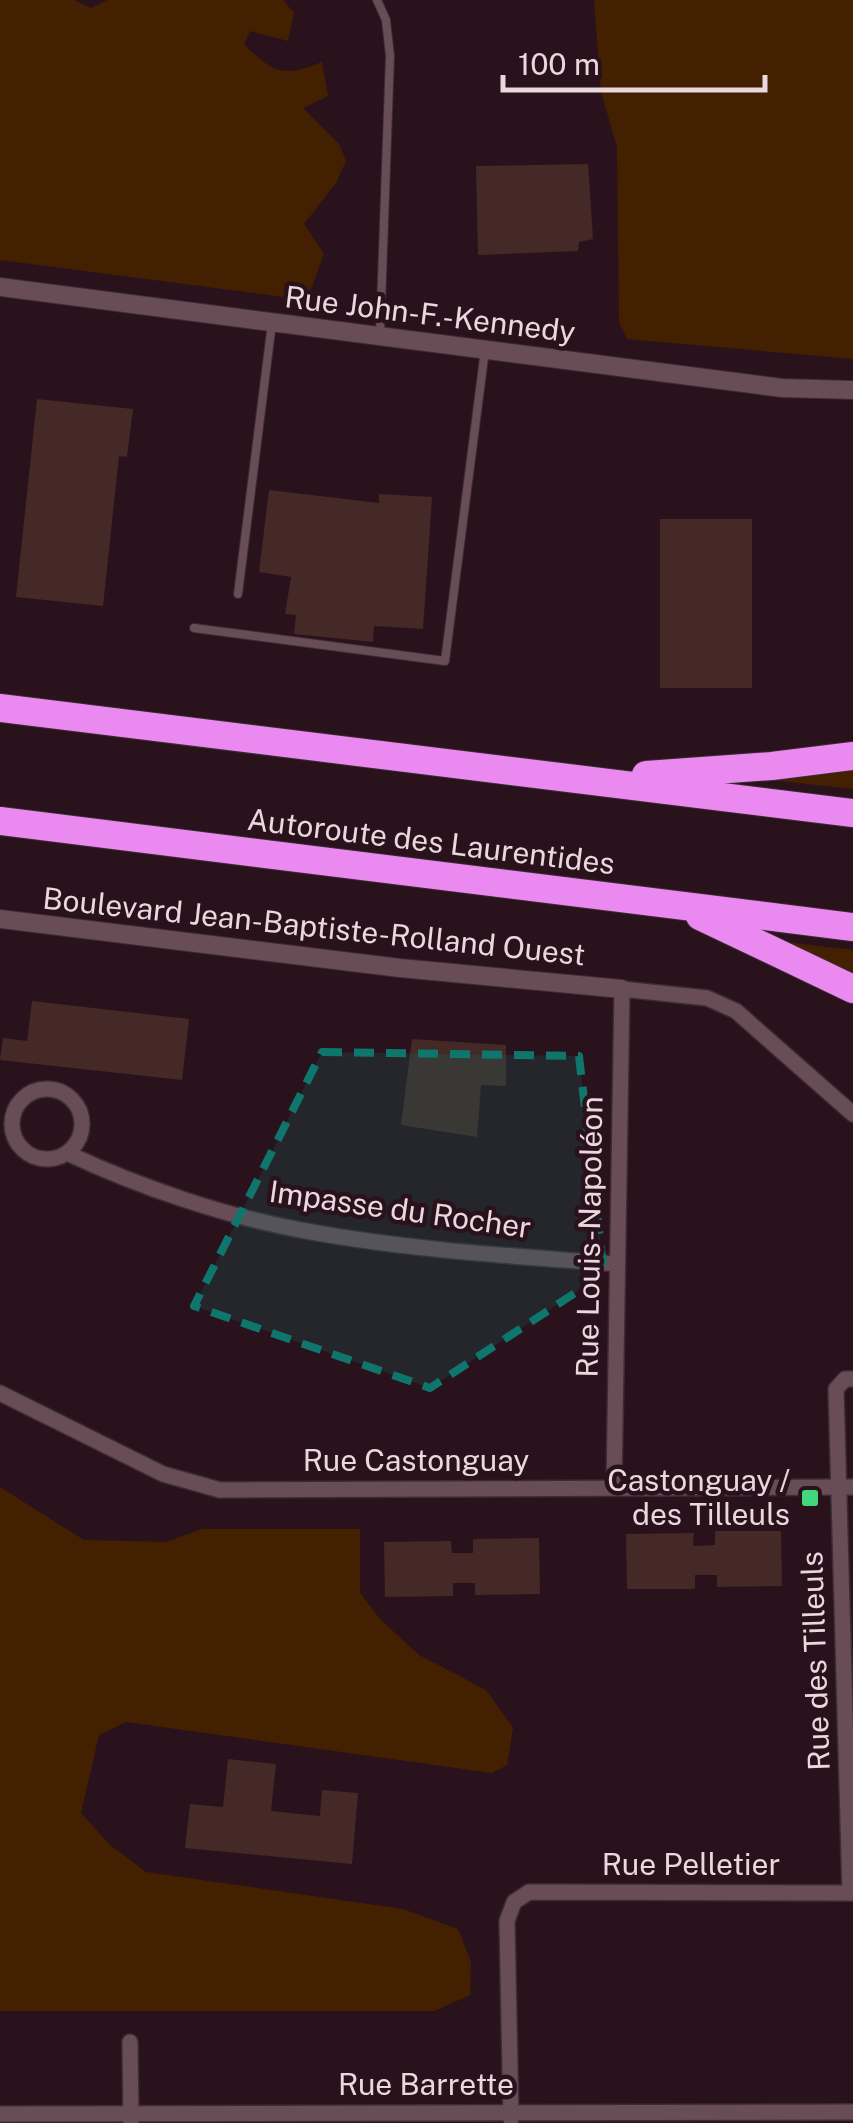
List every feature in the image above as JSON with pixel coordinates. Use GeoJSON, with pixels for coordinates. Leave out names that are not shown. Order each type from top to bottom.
{"type":"FeatureCollection","features":[{"type":"Feature","properties":{"kind":"highway"},"geometry":{"type":"LineString","coordinates":[[0,708],[853,813]]}},
{"type":"Feature","properties":{"kind":"highway"},"geometry":{"type":"LineString","coordinates":[[584,779],[772,766],[853,756]]}},
{"type":"Feature","properties":{"kind":"highway","name":"Autoroute des Laurentides"},"geometry":{"type":"LineString","coordinates":[[0,822],[853,928]]}},
{"type":"Feature","properties":{"kind":"highway"},"geometry":{"type":"LineString","coordinates":[[676,904],[853,989]]}},
{"type":"Feature","properties":{"kind":"street","name":"Rue John-F.-Kennedy"},"geometry":{"type":"LineString","coordinates":[[0,288],[782,388],[853,390]]}},
{"type":"Feature","properties":{"kind":"street","name":"Boulevard Jean-Baptiste-Rolland Ouest"},"geometry":{"type":"LineString","coordinates":[[0,919],[400,968],[622,989]]}},
{"type":"Feature","properties":{"kind":"street"},"geometry":{"type":"LineString","coordinates":[[622,989],[707,998],[736,1010],[853,1114]]}},
{"type":"Feature","properties":{"kind":"street","name":"Rue Louis-Napoléon"},"geometry":{"type":"LineString","coordinates":[[614,1487],[622,989]]}},
{"type":"Feature","properties":{"kind":"street","name":"Impasse du Rocher"},"geometry":{"type":"LineString","coordinates":[[67,1153],[81,1135],[80,1112],[66,1094],[55,1089],[32,1092],[16,1108],[13,1131],[24,1150],[45,1159],[67,1153],[105,1171],[304,1231],[437,1250],[618,1264]]}},
{"type":"Feature","properties":{"kind":"street","name":"Rue des Tilleuls"},"geometry":{"type":"LineString","coordinates":[[852,1893],[846,1487],[836,1390],[845,1379],[853,1379]]}},
{"type":"Feature","properties":{"kind":"street","name":"Rue Castonguay"},"geometry":{"type":"LineString","coordinates":[[0,1394],[163,1474],[220,1490],[846,1487]]}},
{"type":"Feature","properties":{"kind":"street","name":"Rue Pelletier"},"geometry":{"type":"LineString","coordinates":[[511,2118],[507,1921],[514,1902],[529,1892],[852,1893]]}},
{"type":"Feature","properties":{"kind":"street"},"geometry":{"type":"LineString","coordinates":[[130,2042],[131,2118]]}},
{"type":"Feature","properties":{"kind":"street","name":"Rue Barrette"},"geometry":{"type":"LineString","coordinates":[[0,2114],[511,2118],[853,2112]]}},
{"type":"Feature","properties":{"kind":"lane"},"geometry":{"type":"LineString","coordinates":[[377,0],[386,20],[390,56],[380,337]]}},
{"type":"Feature","properties":{"kind":"lane"},"geometry":{"type":"LineString","coordinates":[[238,594],[272,322]]}},
{"type":"Feature","properties":{"kind":"lane"},"geometry":{"type":"LineString","coordinates":[[194,628],[446,661],[485,350]]}},
{"type":"Feature","properties":{"kind":"highlighted area"},"geometry":{"type":"Polygon","coordinates":[[[322,1052],[579,1056],[604,1274],[430,1388],[194,1306],[322,1052]]]}},
{"type":"Feature","properties":{"kind":"shaded area"},"geometry":{"type":"Polygon","coordinates":[[[0,0],[74,0],[91,8],[108,0],[283,0],[294,13],[288,41],[250,31],[244,44],[279,70],[297,70],[322,62],[328,96],[303,108],[339,144],[346,161],[336,183],[304,224],[324,254],[307,300],[0,260],[0,0]]]}},
{"type":"Feature","properties":{"kind":"shaded area"},"geometry":{"type":"Polygon","coordinates":[[[594,0],[853,0],[853,359],[627,339],[619,322],[617,147],[601,92],[594,0]]]}},
{"type":"Feature","properties":{"kind":"shaded area"},"geometry":{"type":"Polygon","coordinates":[[[853,769],[853,789],[743,777],[796,777],[853,769]]]}},
{"type":"Feature","properties":{"kind":"shaded area"},"geometry":{"type":"Polygon","coordinates":[[[777,941],[853,950],[853,974],[777,941]]]}},
{"type":"Feature","properties":{"kind":"shaded area"},"geometry":{"type":"Polygon","coordinates":[[[0,1487],[84,1540],[166,1542],[202,1529],[360,1529],[360,1593],[380,1619],[419,1655],[486,1690],[513,1728],[507,1765],[492,1773],[126,1722],[99,1735],[81,1813],[110,1845],[146,1872],[403,1909],[458,1929],[471,1962],[470,1995],[434,2011],[0,2011],[0,1487]]]}},
{"type":"Feature","properties":{"kind":"building"},"geometry":{"type":"Polygon","coordinates":[[[588,164],[593,239],[579,242],[578,251],[478,255],[476,166],[588,164]]]}},
{"type":"Feature","properties":{"kind":"building"},"geometry":{"type":"Polygon","coordinates":[[[37,399],[133,409],[127,457],[119,456],[103,606],[16,597],[37,399]]]}},
{"type":"Feature","properties":{"kind":"building"},"geometry":{"type":"Polygon","coordinates":[[[269,490],[379,503],[379,494],[432,497],[423,629],[374,626],[373,642],[294,634],[296,615],[285,614],[291,577],[259,572],[269,490]]]}},
{"type":"Feature","properties":{"kind":"building"},"geometry":{"type":"Polygon","coordinates":[[[660,519],[752,519],[752,688],[660,688],[660,519]]]}},
{"type":"Feature","properties":{"kind":"building"},"geometry":{"type":"Polygon","coordinates":[[[32,1001],[189,1019],[182,1080],[0,1060],[3,1038],[27,1041],[32,1001]]]}},
{"type":"Feature","properties":{"kind":"building"},"geometry":{"type":"Polygon","coordinates":[[[412,1039],[506,1045],[506,1086],[481,1085],[477,1137],[401,1125],[412,1039]]]}},
{"type":"Feature","properties":{"kind":"building"},"geometry":{"type":"Polygon","coordinates":[[[715,1531],[781,1531],[782,1586],[717,1587],[717,1575],[695,1575],[695,1589],[627,1589],[626,1534],[694,1533],[693,1546],[715,1545],[715,1531]]]}},
{"type":"Feature","properties":{"kind":"building"},"geometry":{"type":"Polygon","coordinates":[[[539,1538],[540,1594],[475,1595],[475,1583],[453,1583],[453,1596],[385,1597],[384,1542],[451,1541],[452,1553],[473,1553],[473,1539],[539,1538]]]}},
{"type":"Feature","properties":{"kind":"building"},"geometry":{"type":"Polygon","coordinates":[[[228,1759],[276,1764],[271,1811],[320,1816],[322,1790],[358,1793],[352,1864],[185,1848],[190,1804],[223,1807],[228,1759]]]}},
{"type":"Feature","properties":{"kind":"place","name":"Castonguay / des Tilleuls"},"geometry":{"type":"Point","coordinates":[810,1498]}}]}
